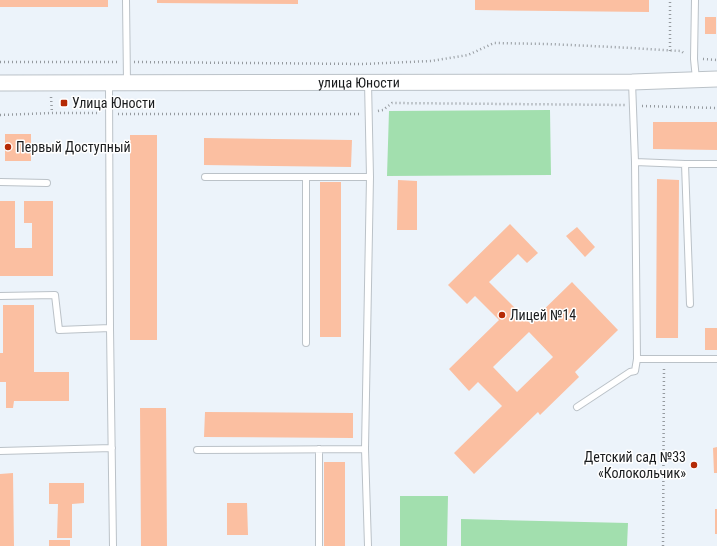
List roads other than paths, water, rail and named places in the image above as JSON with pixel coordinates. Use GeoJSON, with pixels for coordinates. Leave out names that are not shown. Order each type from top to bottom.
{"type":"FeatureCollection","features":[{"type":"Feature","properties":{"kind":"street","name":"улица Юности"},"geometry":{"type":"LineString","coordinates":[[0,83],[368,81],[632,82],[717,79]]}},
{"type":"Feature","properties":{"kind":"lane"},"geometry":{"type":"LineString","coordinates":[[126,0],[127,82]]}},
{"type":"Feature","properties":{"kind":"lane"},"geometry":{"type":"LineString","coordinates":[[695,0],[694,59],[696,79]]}},
{"type":"Feature","properties":{"kind":"lane"},"geometry":{"type":"LineString","coordinates":[[368,81],[370,177],[365,449],[368,546]]}},
{"type":"Feature","properties":{"kind":"lane"},"geometry":{"type":"LineString","coordinates":[[109,82],[113,546]]}},
{"type":"Feature","properties":{"kind":"lane"},"geometry":{"type":"LineString","coordinates":[[578,408],[630,372],[635,371],[637,359],[635,162],[632,82]]}},
{"type":"Feature","properties":{"kind":"lane"},"geometry":{"type":"LineString","coordinates":[[635,162],[717,164]]}},
{"type":"Feature","properties":{"kind":"lane"},"geometry":{"type":"LineString","coordinates":[[685,164],[690,304]]}},
{"type":"Feature","properties":{"kind":"lane"},"geometry":{"type":"LineString","coordinates":[[205,177],[370,177]]}},
{"type":"Feature","properties":{"kind":"lane"},"geometry":{"type":"LineString","coordinates":[[306,177],[306,342]]}},
{"type":"Feature","properties":{"kind":"lane"},"geometry":{"type":"LineString","coordinates":[[0,182],[47,183]]}},
{"type":"Feature","properties":{"kind":"lane"},"geometry":{"type":"LineString","coordinates":[[0,296],[55,295],[59,330],[110,328]]}},
{"type":"Feature","properties":{"kind":"lane"},"geometry":{"type":"LineString","coordinates":[[637,359],[717,359]]}},
{"type":"Feature","properties":{"kind":"lane"},"geometry":{"type":"LineString","coordinates":[[0,451],[112,448]]}},
{"type":"Feature","properties":{"kind":"lane"},"geometry":{"type":"LineString","coordinates":[[319,449],[319,546]]}},
{"type":"Feature","properties":{"kind":"lane"},"geometry":{"type":"LineString","coordinates":[[197,450],[365,449]]}},
{"type":"Feature","properties":{"kind":"place","name":"Улица Юности"},"geometry":{"type":"Point","coordinates":[64,103]}},
{"type":"Feature","properties":{"kind":"place","name":"Первый Доступный"},"geometry":{"type":"Point","coordinates":[8,147]}},
{"type":"Feature","properties":{"kind":"place","name":"Лицей №14"},"geometry":{"type":"Point","coordinates":[502,315]}},
{"type":"Feature","properties":{"kind":"place","name":"Детский сад №33 «Колокольчик»"},"geometry":{"type":"Point","coordinates":[694,465]}}]}
